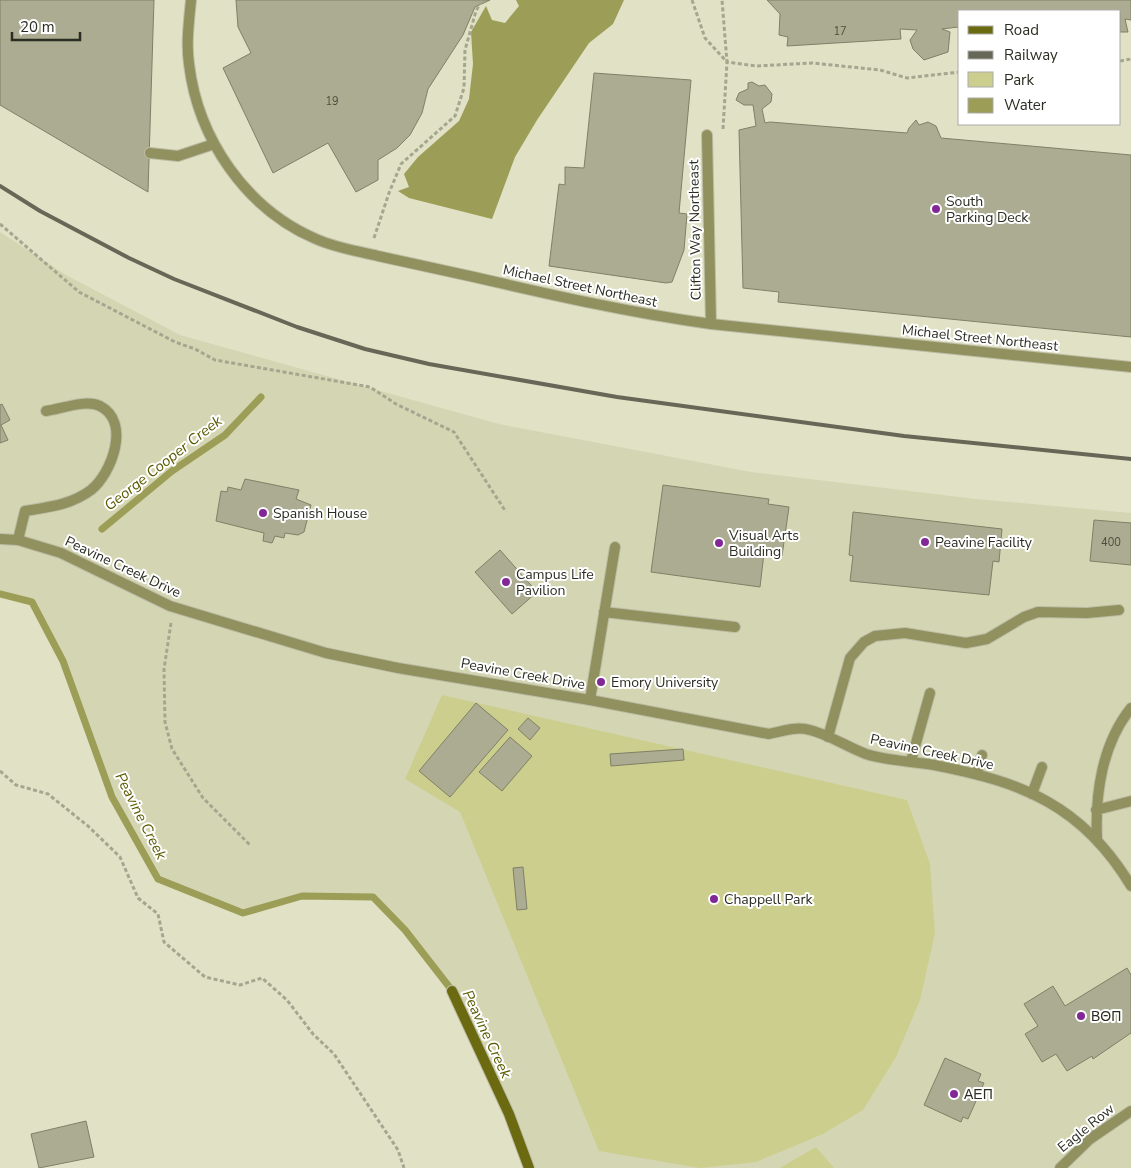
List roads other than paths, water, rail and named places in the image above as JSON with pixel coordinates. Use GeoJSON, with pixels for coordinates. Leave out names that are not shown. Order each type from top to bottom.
{"type":"FeatureCollection","features":[{"type":"Feature","properties":{"kind":"main road"},"geometry":{"type":"LineString","coordinates":[[452,991],[509,1114],[529,1168]]}},
{"type":"Feature","properties":{"kind":"street","name":"Michael Street Northeast"},"geometry":{"type":"LineString","coordinates":[[191,0],[187,43],[189,65],[198,107],[214,144],[256,200],[277,216],[317,240],[369,254],[655,317],[1131,367]]}},
{"type":"Feature","properties":{"kind":"street","name":"Clifton Way Northeast"},"geometry":{"type":"LineString","coordinates":[[707,135],[711,324]]}},
{"type":"Feature","properties":{"kind":"street"},"geometry":{"type":"LineString","coordinates":[[150,153],[178,156],[214,144]]}},
{"type":"Feature","properties":{"kind":"street"},"geometry":{"type":"LineString","coordinates":[[18,540],[25,511],[61,505],[92,489],[110,463],[115,445],[116,427],[109,414],[98,406],[87,404],[46,411]]}},
{"type":"Feature","properties":{"kind":"street","name":"Peavine Creek Drive"},"geometry":{"type":"LineString","coordinates":[[0,539],[18,540],[61,552],[170,606],[326,653],[398,668],[590,700],[769,734],[794,729],[810,730],[867,754],[977,774],[1050,802],[1080,822],[1114,858],[1131,886]]}},
{"type":"Feature","properties":{"kind":"street"},"geometry":{"type":"LineString","coordinates":[[590,700],[615,547]]}},
{"type":"Feature","properties":{"kind":"street"},"geometry":{"type":"LineString","coordinates":[[828,737],[850,658],[864,642],[875,636],[905,632],[966,642],[987,639],[1024,617],[1038,612],[1087,613],[1119,610]]}},
{"type":"Feature","properties":{"kind":"street"},"geometry":{"type":"LineString","coordinates":[[604,612],[735,627]]}},
{"type":"Feature","properties":{"kind":"street"},"geometry":{"type":"LineString","coordinates":[[911,761],[930,693]]}},
{"type":"Feature","properties":{"kind":"street"},"geometry":{"type":"LineString","coordinates":[[1097,838],[1096,810],[1103,766],[1112,740],[1131,708]]}},
{"type":"Feature","properties":{"kind":"street"},"geometry":{"type":"LineString","coordinates":[[977,774],[982,755]]}},
{"type":"Feature","properties":{"kind":"street"},"geometry":{"type":"LineString","coordinates":[[1032,794],[1042,767]]}},
{"type":"Feature","properties":{"kind":"street"},"geometry":{"type":"LineString","coordinates":[[1096,810],[1131,801]]}},
{"type":"Feature","properties":{"kind":"street","name":"Eagle Row"},"geometry":{"type":"LineString","coordinates":[[1060,1168],[1090,1139],[1131,1111]]}},
{"type":"Feature","properties":{"kind":"water"},"geometry":{"type":"Polygon","coordinates":[[[516,0],[624,0],[613,24],[589,43],[537,120],[515,157],[492,219],[409,198],[398,191],[409,187],[404,174],[418,157],[459,121],[469,99],[473,64],[471,32],[486,6],[492,20],[505,23],[519,6],[516,0]]]}},
{"type":"Feature","properties":{"kind":"waterway","name":"George Cooper Creek"},"geometry":{"type":"LineString","coordinates":[[102,529],[172,471],[225,435],[261,397]]}},
{"type":"Feature","properties":{"kind":"waterway","name":"Peavine Creek"},"geometry":{"type":"LineString","coordinates":[[0,594],[32,602],[63,661],[112,797],[158,879],[243,913],[302,896],[373,897],[405,930],[454,993]]}},
{"type":"Feature","properties":{"kind":"railway"},"geometry":{"type":"LineString","coordinates":[[0,186],[40,211],[129,258],[174,279],[297,327],[365,349],[429,364],[617,397],[904,436],[1131,459]]}},
{"type":"Feature","properties":{"kind":"place","name":"South Parking Deck"},"geometry":{"type":"Point","coordinates":[936,209]}},
{"type":"Feature","properties":{"kind":"place","name":"Spanish House"},"geometry":{"type":"Point","coordinates":[263,513]}},
{"type":"Feature","properties":{"kind":"place","name":"Peavine Facility"},"geometry":{"type":"Point","coordinates":[925,542]}},
{"type":"Feature","properties":{"kind":"place","name":"Visual Arts Building"},"geometry":{"type":"Point","coordinates":[719,543]}},
{"type":"Feature","properties":{"kind":"place","name":"Campus Life Pavilion"},"geometry":{"type":"Point","coordinates":[506,582]}},
{"type":"Feature","properties":{"kind":"place","name":"Emory University"},"geometry":{"type":"Point","coordinates":[601,682]}},
{"type":"Feature","properties":{"kind":"place","name":"Chappell Park"},"geometry":{"type":"Point","coordinates":[714,899]}},
{"type":"Feature","properties":{"kind":"place","name":"ΒΘΠ"},"geometry":{"type":"Point","coordinates":[1081,1016]}},
{"type":"Feature","properties":{"kind":"place","name":"ΑΕΠ"},"geometry":{"type":"Point","coordinates":[954,1094]}}]}
